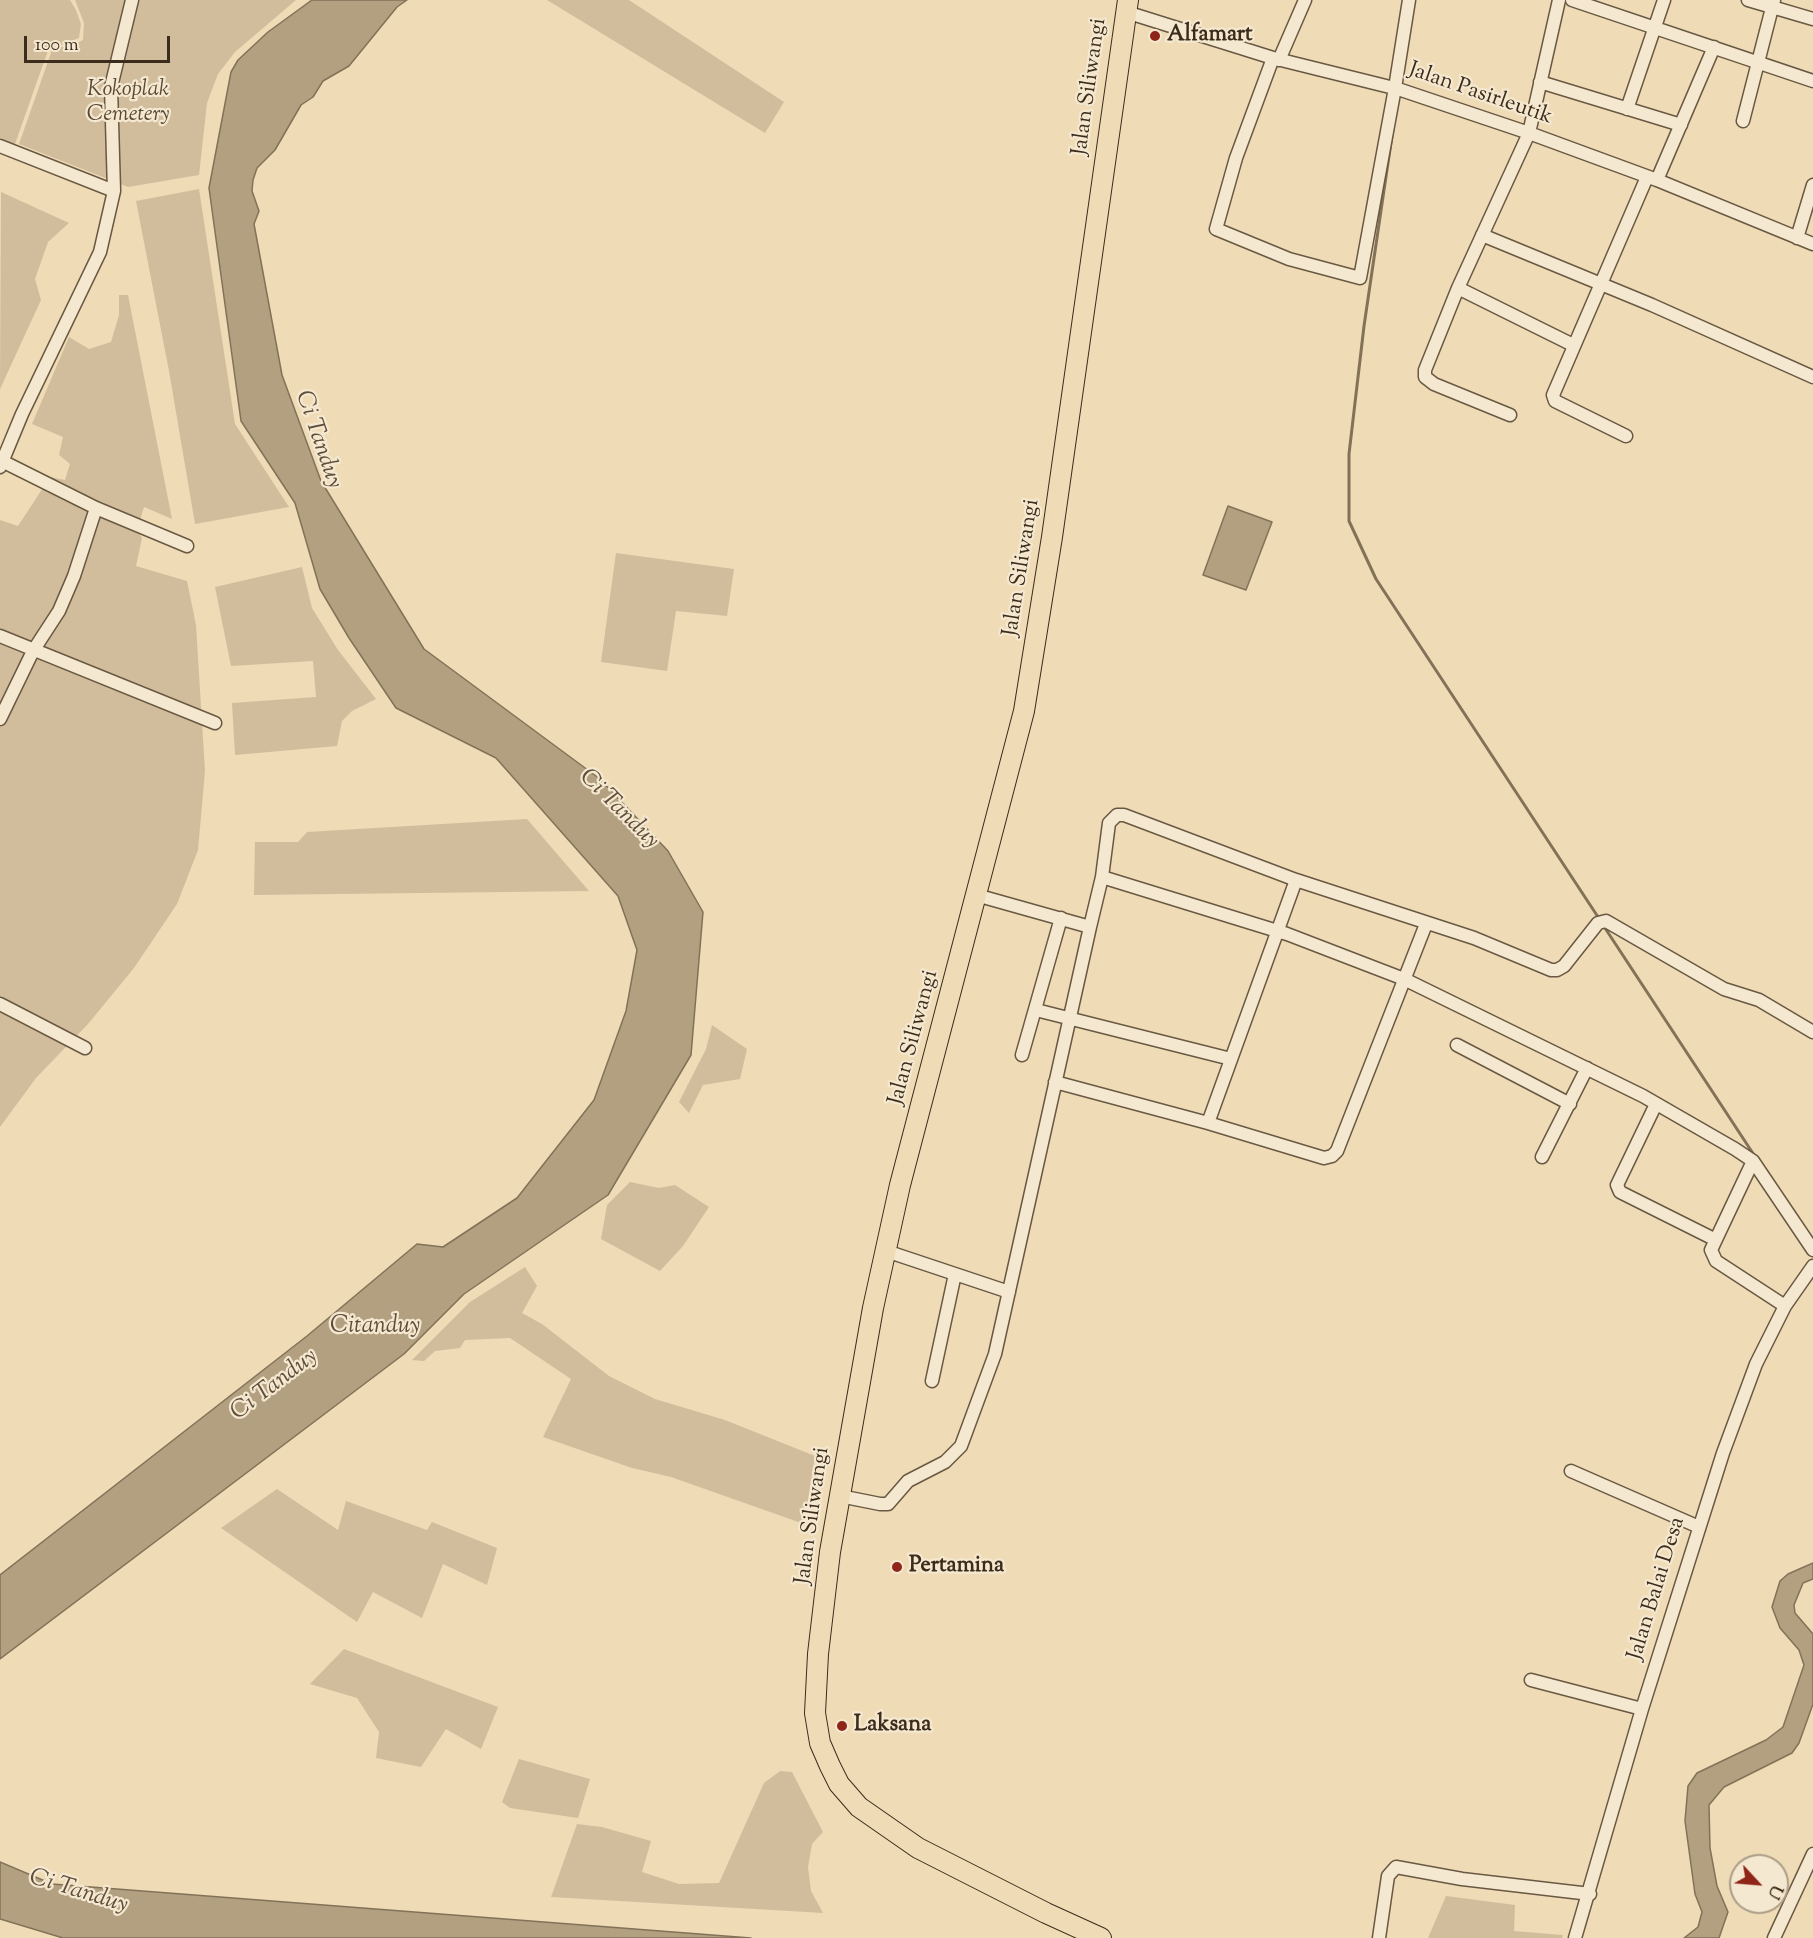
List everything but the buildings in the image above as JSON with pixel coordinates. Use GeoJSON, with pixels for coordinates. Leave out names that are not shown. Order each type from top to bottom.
{"type":"FeatureCollection","features":[{"type":"Feature","properties":{"kind":"highway","name":"Jalan Siliwangi"},"geometry":{"type":"LineString","coordinates":[[1101,1938],[1046,1913],[918,1848],[859,1807],[838,1784],[820,1743],[815,1713],[818,1654],[830,1552],[886,1251],[900,1185],[1024,711],[1039,625],[1127,6]]}},
{"type":"Feature","properties":{"kind":"street"},"geometry":{"type":"LineString","coordinates":[[132,0],[111,87],[114,191],[100,252],[22,414],[1,463],[96,508],[187,546]]}},
{"type":"Feature","properties":{"kind":"street"},"geometry":{"type":"LineString","coordinates":[[1305,0],[1276,59],[1236,158],[1216,229],[1289,259],[1360,278],[1400,90],[1409,0]]}},
{"type":"Feature","properties":{"kind":"street"},"geometry":{"type":"LineString","coordinates":[[1510,416],[1434,384],[1425,376],[1425,370],[1458,288],[1529,132],[1559,0]]}},
{"type":"Feature","properties":{"kind":"street"},"geometry":{"type":"LineString","coordinates":[[1572,0],[1656,26],[1813,81]]}},
{"type":"Feature","properties":{"kind":"street"},"geometry":{"type":"LineString","coordinates":[[1627,109],[1664,0]]}},
{"type":"Feature","properties":{"kind":"street"},"geometry":{"type":"LineString","coordinates":[[1748,0],[1773,4],[1813,19]]}},
{"type":"Feature","properties":{"kind":"street"},"geometry":{"type":"LineString","coordinates":[[1743,121],[1760,63],[1773,4]]}},
{"type":"Feature","properties":{"kind":"street","name":"Jalan Pasirleutik"},"geometry":{"type":"LineString","coordinates":[[1127,6],[1276,59],[1400,90],[1529,132],[1813,244]]}},
{"type":"Feature","properties":{"kind":"street"},"geometry":{"type":"LineString","coordinates":[[1626,436],[1553,399],[1553,391],[1599,283],[1681,125],[1714,47]]}},
{"type":"Feature","properties":{"kind":"street"},"geometry":{"type":"LineString","coordinates":[[1540,82],[1681,125]]}},
{"type":"Feature","properties":{"kind":"street"},"geometry":{"type":"LineString","coordinates":[[0,146],[114,191]]}},
{"type":"Feature","properties":{"kind":"street"},"geometry":{"type":"LineString","coordinates":[[1797,238],[1813,185]]}},
{"type":"Feature","properties":{"kind":"street"},"geometry":{"type":"LineString","coordinates":[[1482,235],[1599,283],[1813,377]]}},
{"type":"Feature","properties":{"kind":"street"},"geometry":{"type":"LineString","coordinates":[[1458,288],[1573,345]]}},
{"type":"Feature","properties":{"kind":"street"},"geometry":{"type":"LineString","coordinates":[[0,719],[33,651],[59,611],[74,576],[96,508]]}},
{"type":"Feature","properties":{"kind":"street"},"geometry":{"type":"LineString","coordinates":[[0,636],[214,723]]}},
{"type":"Feature","properties":{"kind":"street"},"geometry":{"type":"LineString","coordinates":[[840,1496],[888,1504],[908,1481],[955,1454],[961,1446],[995,1354],[1102,877],[1109,823],[1117,815],[1124,815],[1296,880],[1474,938],[1557,970],[1564,966],[1602,922],[1724,989],[1759,1000],[1813,1032]]}},
{"type":"Feature","properties":{"kind":"street"},"geometry":{"type":"LineString","coordinates":[[1102,877],[1279,931],[1404,979],[1656,1104],[1753,1161],[1813,1250]]}},
{"type":"Feature","properties":{"kind":"street"},"geometry":{"type":"LineString","coordinates":[[1208,1123],[1296,880]]}},
{"type":"Feature","properties":{"kind":"street"},"geometry":{"type":"LineString","coordinates":[[976,895],[1090,927]]}},
{"type":"Feature","properties":{"kind":"street"},"geometry":{"type":"LineString","coordinates":[[1022,1055],[1061,918]]}},
{"type":"Feature","properties":{"kind":"street"},"geometry":{"type":"LineString","coordinates":[[1055,1082],[1208,1123],[1324,1158],[1332,1156],[1337,1150],[1426,924]]}},
{"type":"Feature","properties":{"kind":"street"},"geometry":{"type":"LineString","coordinates":[[0,1004],[85,1048]]}},
{"type":"Feature","properties":{"kind":"street"},"geometry":{"type":"LineString","coordinates":[[1036,1010],[1231,1059]]}},
{"type":"Feature","properties":{"kind":"street"},"geometry":{"type":"LineString","coordinates":[[1456,1045],[1570,1104]]}},
{"type":"Feature","properties":{"kind":"street"},"geometry":{"type":"LineString","coordinates":[[1542,1157],[1587,1068]]}},
{"type":"Feature","properties":{"kind":"street"},"geometry":{"type":"LineString","coordinates":[[1656,1104],[1617,1185],[1620,1192],[1714,1239]]}},
{"type":"Feature","properties":{"kind":"street"},"geometry":{"type":"LineString","coordinates":[[1753,1161],[1714,1239],[1711,1250],[1716,1261],[1785,1306]]}},
{"type":"Feature","properties":{"kind":"street"},"geometry":{"type":"LineString","coordinates":[[886,1251],[1009,1292]]}},
{"type":"Feature","properties":{"kind":"street","name":"Jalan Balai Desa"},"geometry":{"type":"LineString","coordinates":[[1575,1938],[1590,1894],[1642,1709],[1699,1527],[1756,1365],[1785,1306],[1813,1266]]}},
{"type":"Feature","properties":{"kind":"street"},"geometry":{"type":"LineString","coordinates":[[932,1381],[955,1274]]}},
{"type":"Feature","properties":{"kind":"street"},"geometry":{"type":"LineString","coordinates":[[1571,1471],[1699,1527]]}},
{"type":"Feature","properties":{"kind":"street"},"geometry":{"type":"LineString","coordinates":[[1531,1680],[1642,1709]]}},
{"type":"Feature","properties":{"kind":"street"},"geometry":{"type":"LineString","coordinates":[[1774,1938],[1813,1854]]}},
{"type":"Feature","properties":{"kind":"street"},"geometry":{"type":"LineString","coordinates":[[1379,1938],[1388,1876],[1396,1868],[1462,1879],[1590,1894]]}},
{"type":"Feature","properties":{"kind":"green space"},"geometry":{"type":"Polygon","coordinates":[[[0,0],[70,0],[81,24],[79,38],[59,46],[51,42],[15,144],[0,138],[0,0]]]}},
{"type":"Feature","properties":{"kind":"green space","name":"Kokoplak Cemetery"},"geometry":{"type":"Polygon","coordinates":[[[75,0],[296,0],[235,52],[218,74],[207,103],[199,175],[128,187],[19,144],[53,47],[70,47],[83,40],[84,23],[75,0]]]}},
{"type":"Feature","properties":{"kind":"green space"},"geometry":{"type":"Polygon","coordinates":[[[547,0],[629,0],[784,102],[765,133],[547,0]]]}},
{"type":"Feature","properties":{"kind":"green space"},"geometry":{"type":"Polygon","coordinates":[[[199,189],[235,424],[289,507],[195,524],[169,371],[136,201],[199,189]]]}},
{"type":"Feature","properties":{"kind":"green space"},"geometry":{"type":"Polygon","coordinates":[[[1,192],[69,223],[48,242],[35,279],[41,300],[0,389],[1,192]]]}},
{"type":"Feature","properties":{"kind":"green space"},"geometry":{"type":"Polygon","coordinates":[[[119,295],[128,295],[172,519],[144,507],[137,530],[142,538],[136,566],[187,581],[196,625],[205,771],[198,850],[177,904],[134,968],[88,1024],[36,1078],[0,1127],[0,520],[18,526],[50,477],[65,480],[70,464],[59,455],[63,437],[32,424],[69,337],[89,349],[111,342],[119,315],[119,295]]]}},
{"type":"Feature","properties":{"kind":"green space"},"geometry":{"type":"Polygon","coordinates":[[[616,553],[734,569],[727,616],[676,611],[667,671],[601,662],[616,553]]]}},
{"type":"Feature","properties":{"kind":"green space"},"geometry":{"type":"Polygon","coordinates":[[[302,567],[312,608],[338,650],[376,699],[352,711],[342,721],[337,746],[235,755],[232,703],[316,697],[313,661],[231,666],[215,587],[302,567]]]}},
{"type":"Feature","properties":{"kind":"green space"},"geometry":{"type":"Polygon","coordinates":[[[527,819],[589,891],[254,895],[255,842],[298,842],[307,832],[527,819]]]}},
{"type":"Feature","properties":{"kind":"green space"},"geometry":{"type":"Polygon","coordinates":[[[712,1025],[747,1049],[740,1079],[703,1085],[689,1113],[679,1102],[706,1049],[712,1025]]]}},
{"type":"Feature","properties":{"kind":"green space"},"geometry":{"type":"Polygon","coordinates":[[[630,1182],[659,1188],[675,1185],[709,1207],[683,1246],[660,1271],[601,1239],[607,1205],[630,1182]]]}},
{"type":"Feature","properties":{"kind":"green space"},"geometry":{"type":"Polygon","coordinates":[[[525,1267],[537,1286],[522,1313],[542,1324],[609,1376],[655,1399],[725,1420],[815,1456],[804,1524],[671,1477],[632,1468],[543,1437],[571,1379],[510,1338],[465,1340],[460,1348],[435,1351],[424,1361],[412,1360],[470,1302],[525,1267]]]}},
{"type":"Feature","properties":{"kind":"green space"},"geometry":{"type":"Polygon","coordinates":[[[277,1489],[338,1530],[346,1501],[427,1530],[432,1522],[497,1548],[487,1585],[443,1564],[422,1618],[373,1592],[357,1622],[221,1528],[277,1489]]]}},
{"type":"Feature","properties":{"kind":"green space"},"geometry":{"type":"Polygon","coordinates":[[[344,1649],[498,1707],[481,1749],[446,1729],[421,1767],[376,1758],[379,1732],[357,1698],[310,1684],[344,1649]]]}},
{"type":"Feature","properties":{"kind":"green space"},"geometry":{"type":"Polygon","coordinates":[[[519,1759],[590,1779],[578,1818],[510,1808],[502,1802],[519,1759]]]}},
{"type":"Feature","properties":{"kind":"green space"},"geometry":{"type":"Polygon","coordinates":[[[780,1771],[792,1772],[823,1832],[812,1844],[808,1867],[811,1891],[823,1913],[551,1897],[577,1824],[602,1827],[651,1841],[642,1872],[679,1884],[719,1883],[764,1783],[780,1771]]]}},
{"type":"Feature","properties":{"kind":"green space"},"geometry":{"type":"Polygon","coordinates":[[[1446,1896],[1515,1905],[1514,1931],[1563,1935],[1562,1938],[1428,1938],[1446,1896]]]}},
{"type":"Feature","properties":{"kind":"water","name":"Citanduy"},"geometry":{"type":"Polygon","coordinates":[[[312,0],[407,0],[397,7],[349,66],[323,81],[313,97],[301,105],[275,150],[257,168],[253,180],[252,191],[259,211],[254,224],[282,375],[321,481],[424,649],[600,779],[668,851],[703,912],[691,1055],[608,1195],[464,1294],[404,1354],[0,1659],[0,1575],[307,1336],[417,1244],[443,1247],[517,1198],[594,1100],[626,1011],[637,950],[618,896],[496,758],[396,708],[349,638],[320,589],[295,503],[241,421],[209,188],[231,72],[238,60],[268,32],[312,0]]]}},
{"type":"Feature","properties":{"kind":"water"},"geometry":{"type":"Polygon","coordinates":[[[1228,506],[1272,522],[1246,590],[1203,575],[1228,506]]]}},
{"type":"Feature","properties":{"kind":"water"},"geometry":{"type":"Polygon","coordinates":[[[1813,1563],[1813,1579],[1803,1583],[1794,1605],[1795,1613],[1813,1634],[1813,1704],[1799,1743],[1792,1753],[1724,1787],[1709,1805],[1710,1848],[1717,1886],[1728,1912],[1719,1938],[1684,1938],[1698,1927],[1702,1912],[1695,1894],[1685,1821],[1688,1786],[1697,1773],[1766,1740],[1783,1727],[1804,1665],[1799,1650],[1780,1628],[1772,1607],[1780,1581],[1788,1574],[1813,1563]]]}},
{"type":"Feature","properties":{"kind":"water","name":"Ci Tanduy"},"geometry":{"type":"Polygon","coordinates":[[[0,1862],[52,1884],[751,1938],[63,1938],[0,1919],[0,1862]]]}},
{"type":"Feature","properties":{"kind":"waterway"},"geometry":{"type":"LineString","coordinates":[[1393,129],[1364,326],[1349,454],[1349,521],[1376,579],[1600,920]]}},
{"type":"Feature","properties":{"kind":"waterway"},"geometry":{"type":"LineString","coordinates":[[1603,925],[1756,1158]]}},
{"type":"Feature","properties":{"kind":"place","name":"Alfamart"},"geometry":{"type":"Point","coordinates":[1155,36]}},
{"type":"Feature","properties":{"kind":"place","name":"Pertamina"},"geometry":{"type":"Point","coordinates":[897,1567]}},
{"type":"Feature","properties":{"kind":"place","name":"Laksana"},"geometry":{"type":"Point","coordinates":[842,1726]}}]}
